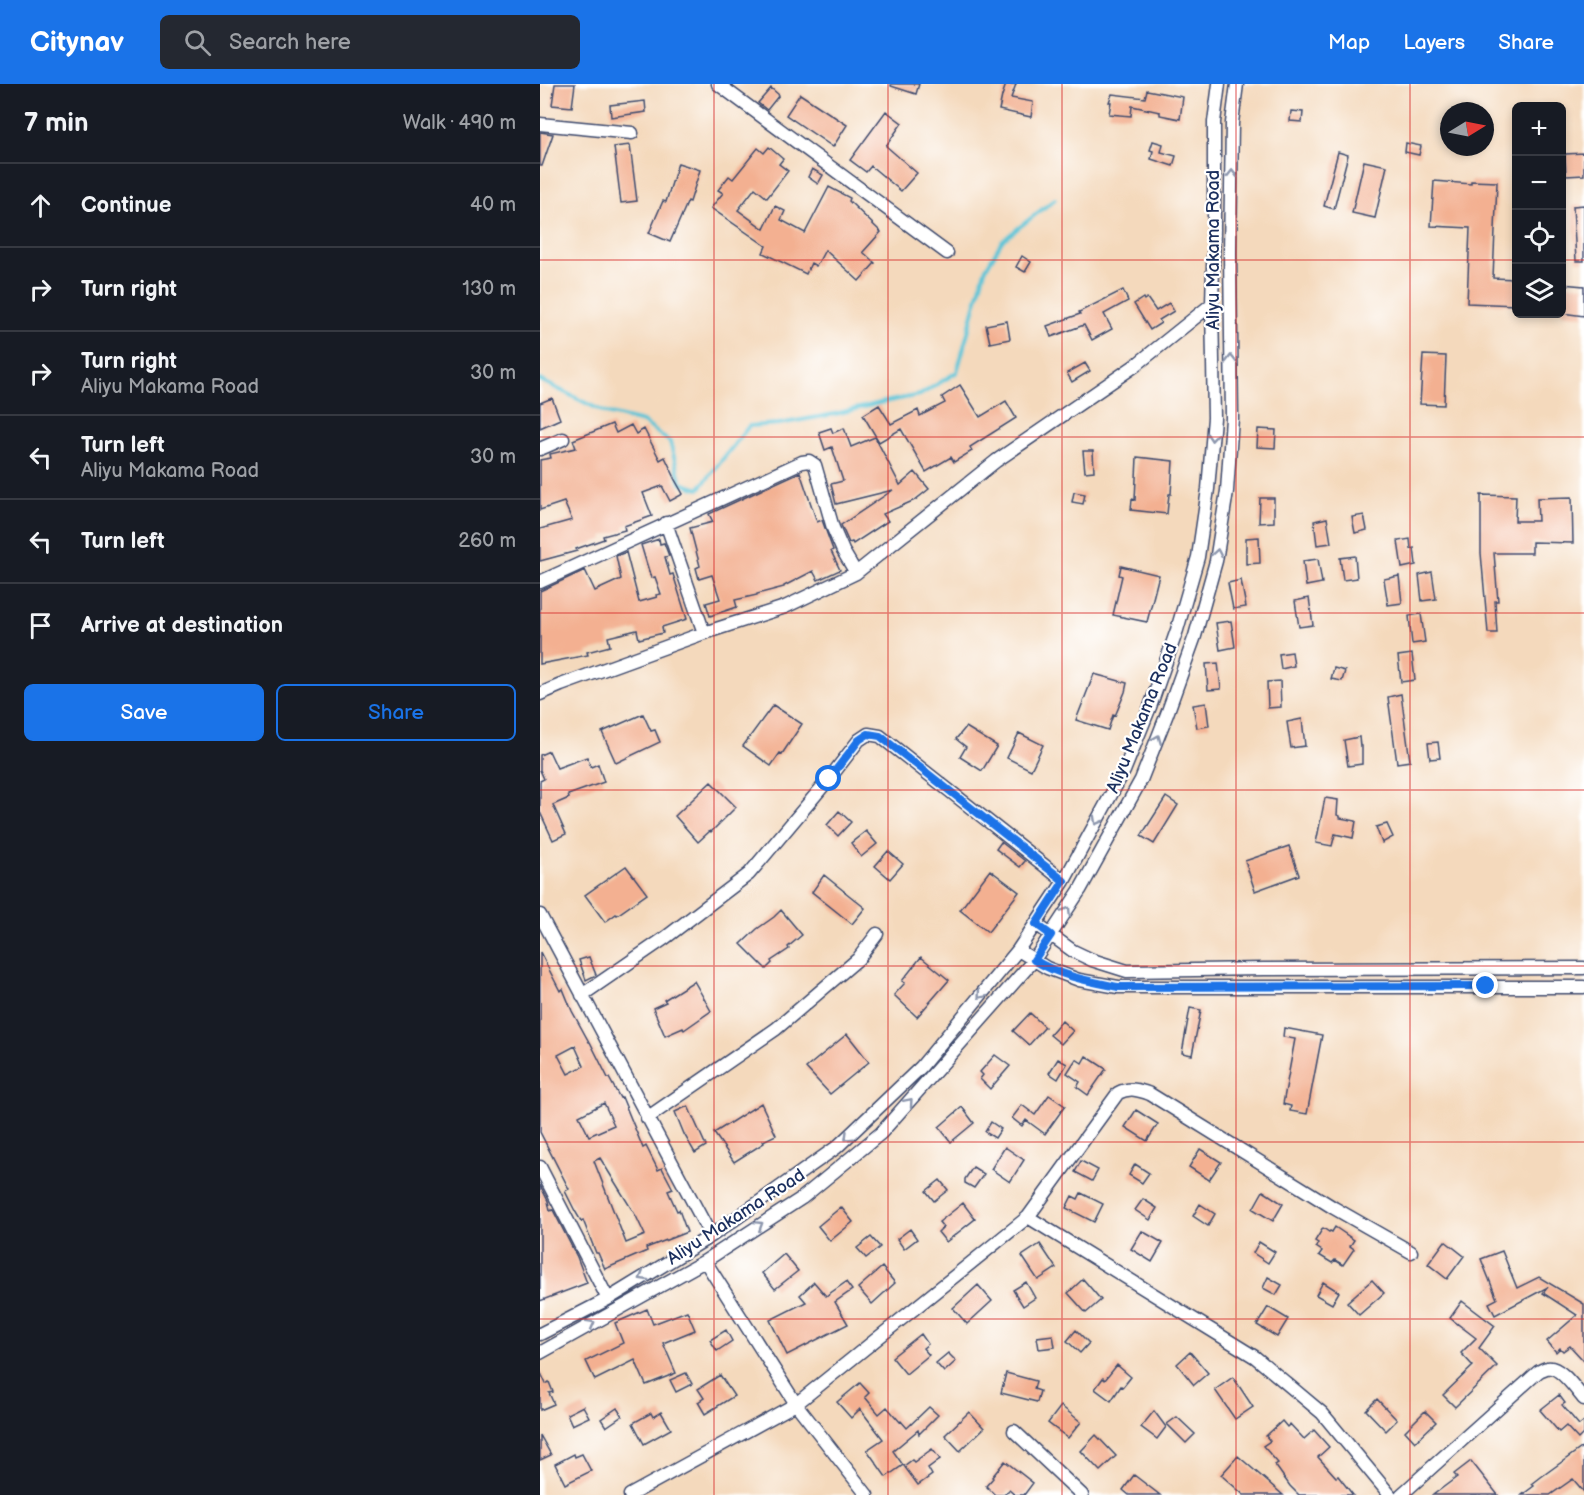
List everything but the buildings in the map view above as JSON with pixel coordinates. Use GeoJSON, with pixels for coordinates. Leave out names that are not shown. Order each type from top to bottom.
{"type":"FeatureCollection","features":[{"type":"Feature","properties":{"kind":"street"},"geometry":{"type":"LineString","coordinates":[[718,84],[947,253]]}},
{"type":"Feature","properties":{"kind":"street","name":"Aliyu Makama Road"},"geometry":{"type":"LineString","coordinates":[[540,1334],[608,1299],[711,1236],[837,1147],[921,1067],[1018,950],[1036,924],[1064,881],[1124,771],[1150,707],[1177,630],[1198,557],[1208,489],[1214,418],[1212,304],[1214,122],[1219,84]]}},
{"type":"Feature","properties":{"kind":"street","name":"Aliyu Makama Road"},"geometry":{"type":"LineString","coordinates":[[540,1353],[705,1261],[802,1198],[881,1133],[1034,960],[1080,890],[1140,780],[1195,636],[1216,561],[1227,491],[1232,418],[1230,253],[1232,123],[1237,84]]}},
{"type":"Feature","properties":{"kind":"street"},"geometry":{"type":"LineString","coordinates":[[540,124],[632,133]]}},
{"type":"Feature","properties":{"kind":"street"},"geometry":{"type":"LineString","coordinates":[[540,694],[704,633],[785,607],[856,573],[996,461],[1136,365],[1212,304]]}},
{"type":"Feature","properties":{"kind":"street"},"geometry":{"type":"LineString","coordinates":[[540,449],[563,439]]}},
{"type":"Feature","properties":{"kind":"street"},"geometry":{"type":"LineString","coordinates":[[540,582],[809,460],[815,465],[833,528],[856,573]]}},
{"type":"Feature","properties":{"kind":"street"},"geometry":{"type":"LineString","coordinates":[[666,524],[704,633]]}},
{"type":"Feature","properties":{"kind":"street"},"geometry":{"type":"LineString","coordinates":[[582,995],[665,938],[749,874],[859,740],[868,734],[880,736],[1064,881]]}},
{"type":"Feature","properties":{"kind":"street"},"geometry":{"type":"LineString","coordinates":[[540,915],[711,1236]]}},
{"type":"Feature","properties":{"kind":"street"},"geometry":{"type":"LineString","coordinates":[[1036,924],[1073,951],[1092,960],[1127,971],[1584,968]]}},
{"type":"Feature","properties":{"kind":"street"},"geometry":{"type":"LineString","coordinates":[[647,1118],[776,1029],[858,959],[877,934]]}},
{"type":"Feature","properties":{"kind":"street"},"geometry":{"type":"LineString","coordinates":[[1018,950],[1047,968],[1079,980],[1118,987],[1584,987]]}},
{"type":"Feature","properties":{"kind":"street"},"geometry":{"type":"LineString","coordinates":[[630,1495],[796,1404],[1028,1216],[1118,1093],[1125,1089],[1137,1089],[1150,1094],[1334,1208],[1411,1252]]}},
{"type":"Feature","properties":{"kind":"street"},"geometry":{"type":"LineString","coordinates":[[540,1167],[608,1299]]}},
{"type":"Feature","properties":{"kind":"street"},"geometry":{"type":"LineString","coordinates":[[1028,1216],[1255,1357],[1322,1413],[1390,1495]]}},
{"type":"Feature","properties":{"kind":"street"},"geometry":{"type":"LineString","coordinates":[[705,1261],[796,1404],[867,1495]]}},
{"type":"Feature","properties":{"kind":"street"},"geometry":{"type":"LineString","coordinates":[[1401,1495],[1538,1372],[1547,1368],[1555,1368],[1584,1399]]}},
{"type":"Feature","properties":{"kind":"street"},"geometry":{"type":"LineString","coordinates":[[1014,1431],[1082,1495]]}},
{"type":"Feature","properties":{"kind":"waterway"},"geometry":{"type":"LineString","coordinates":[[540,380],[606,413],[643,422],[670,442],[681,483],[699,489],[749,426],[779,424],[835,414],[920,395],[957,372],[985,270],[1002,241],[1055,199]]}},
{"type":"Feature","properties":{"kind":"route"},"geometry":{"type":"LineString","coordinates":[[829,779],[859,740],[868,734],[880,736],[1064,881],[1036,924],[1051,935],[1034,960],[1047,968],[1079,980],[1118,987],[1486,986]]}}]}
